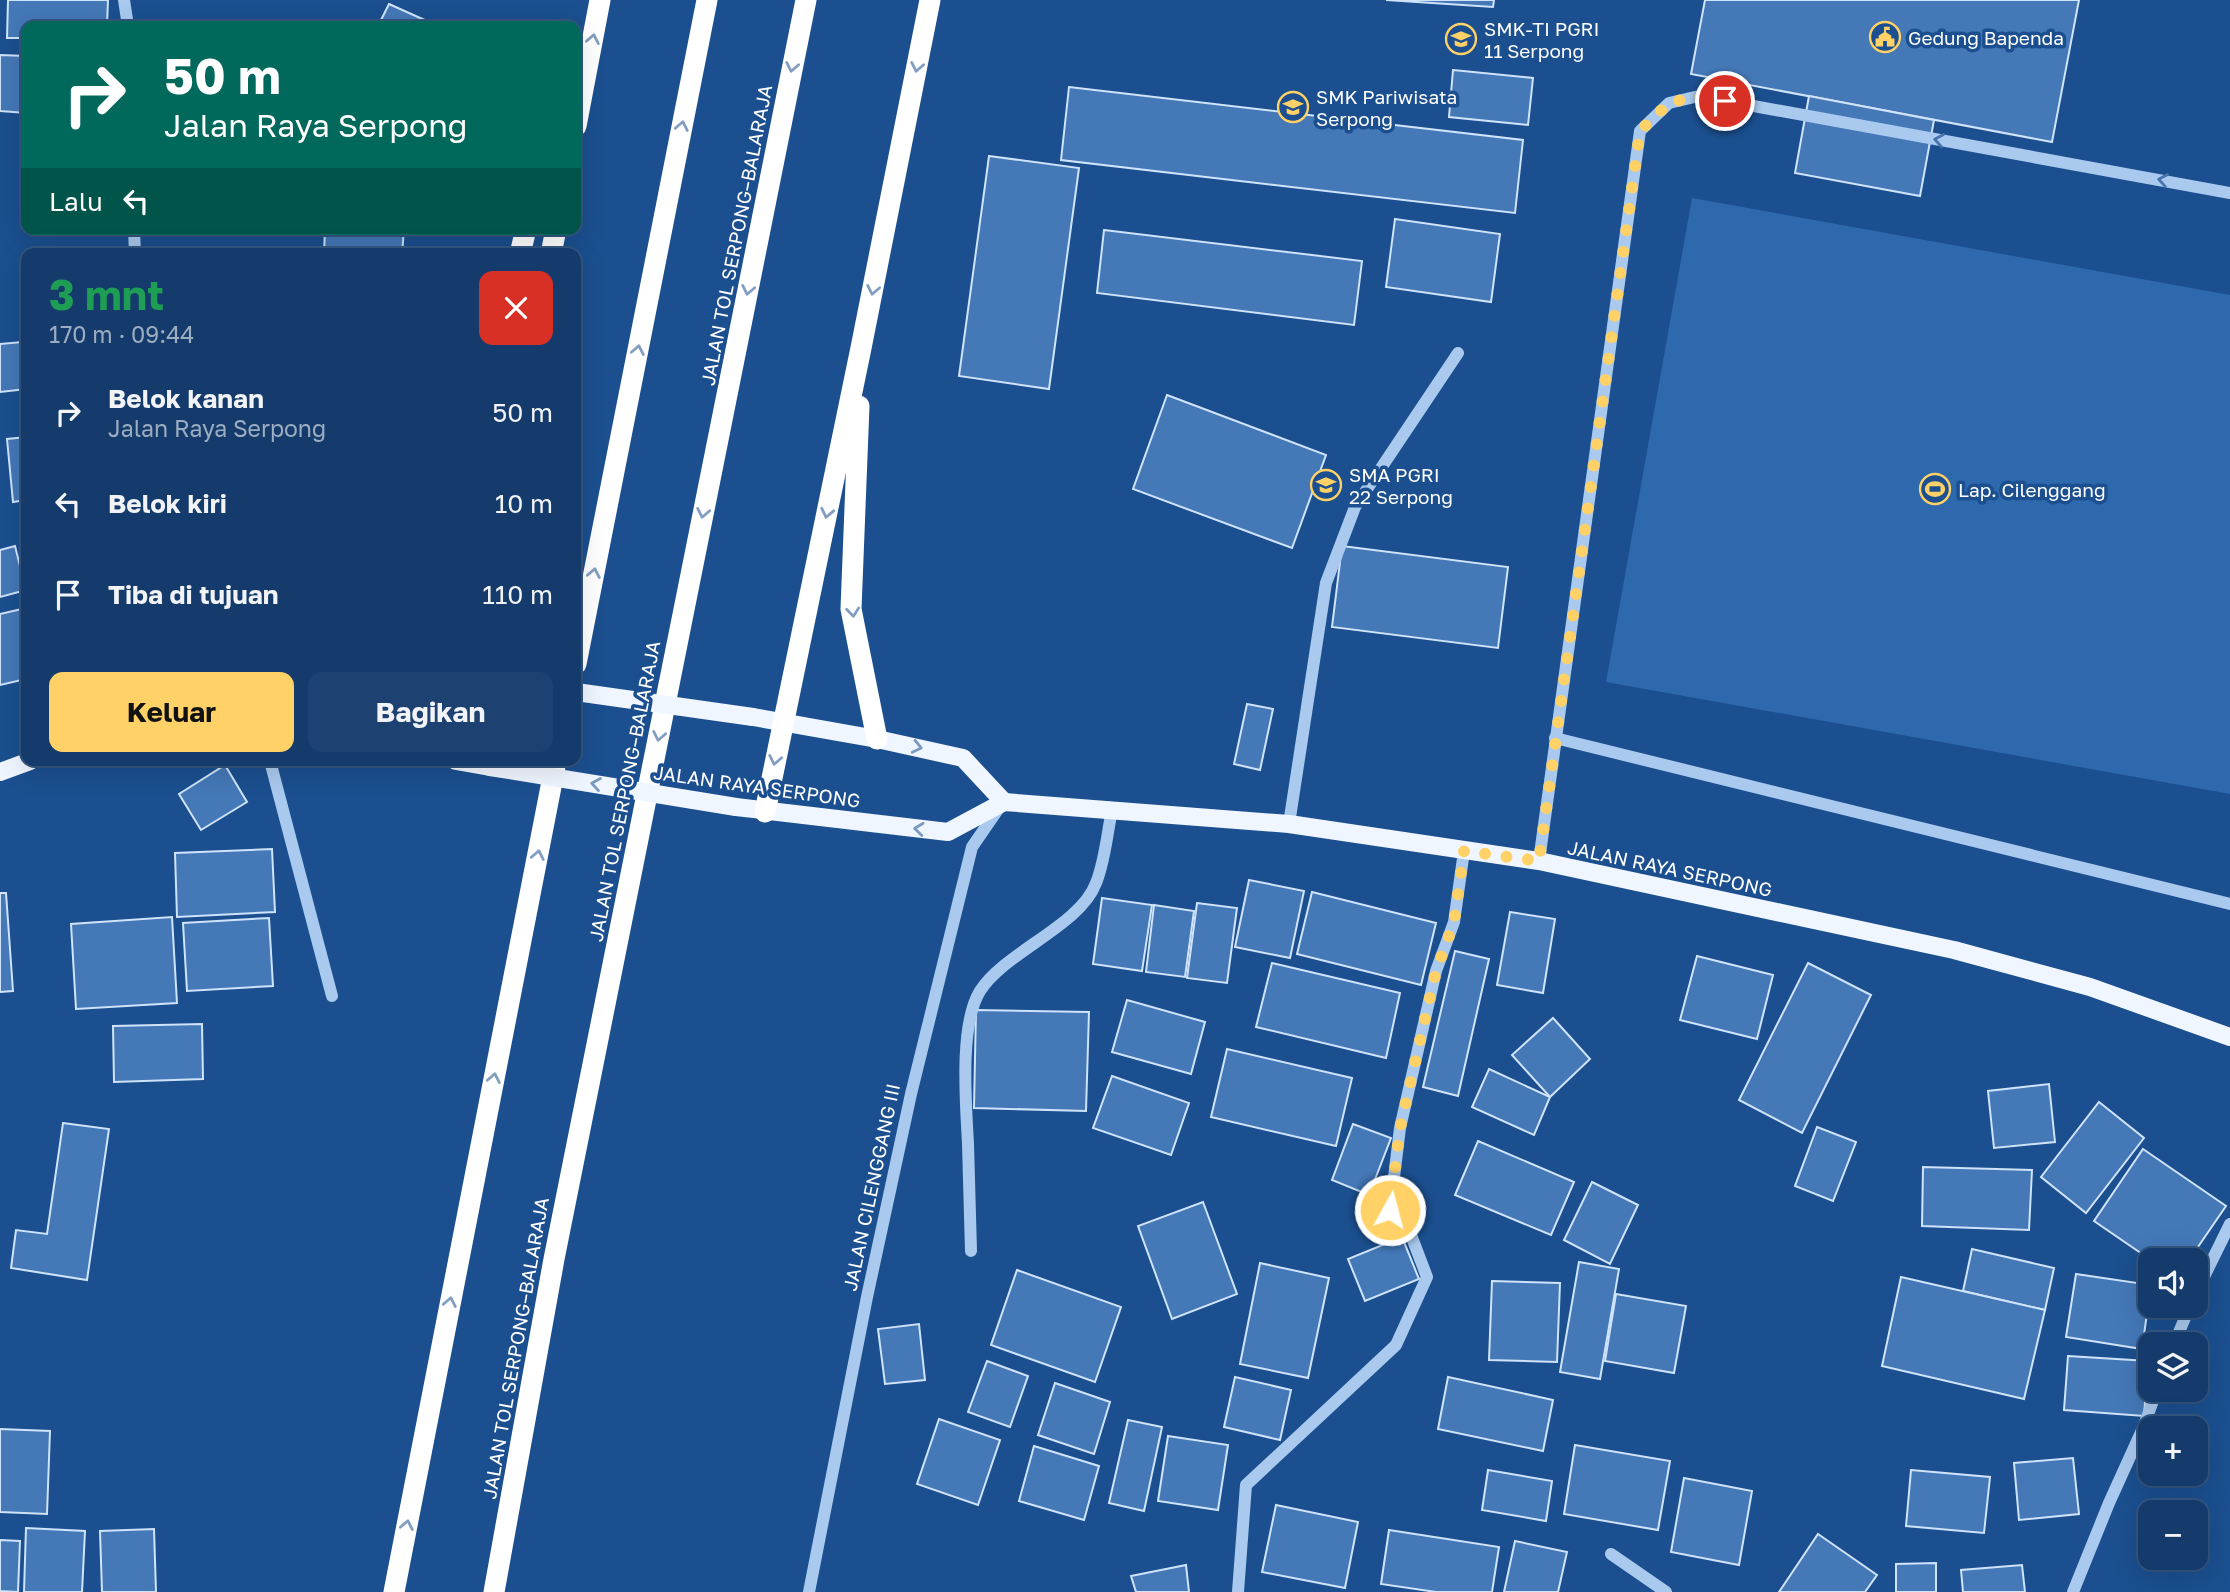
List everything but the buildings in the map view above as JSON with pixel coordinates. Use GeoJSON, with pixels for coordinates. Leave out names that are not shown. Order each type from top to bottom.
{"type":"FeatureCollection","features":[{"type":"Feature","properties":{"kind":"highway"},"geometry":{"type":"LineString","coordinates":[[581,100],[600,0]]}},
{"type":"Feature","properties":{"kind":"highway"},"geometry":{"type":"LineString","coordinates":[[581,639],[707,0]]}},
{"type":"Feature","properties":{"kind":"highway","name":"JALAN TOL SERPONG–BALARAJA"},"geometry":{"type":"LineString","coordinates":[[494,1592],[554,1259],[806,0]]}},
{"type":"Feature","properties":{"kind":"highway"},"geometry":{"type":"LineString","coordinates":[[765,811],[930,0]]}},
{"type":"Feature","properties":{"kind":"highway"},"geometry":{"type":"LineString","coordinates":[[861,348],[851,609],[877,739]]}},
{"type":"Feature","properties":{"kind":"highway"},"geometry":{"type":"LineString","coordinates":[[394,1592],[555,766]]}},
{"type":"Feature","properties":{"kind":"main road"},"geometry":{"type":"LineString","coordinates":[[581,693],[783,722],[963,758],[1003,802]]}},
{"type":"Feature","properties":{"kind":"main road"},"geometry":{"type":"LineString","coordinates":[[0,772],[21,764]]}},
{"type":"Feature","properties":{"kind":"main road","name":"JALAN RAYA SERPONG"},"geometry":{"type":"LineString","coordinates":[[484,766],[736,807],[948,832],[1003,802],[1289,824],[1539,861],[1954,950],[2090,988],[2230,1037]]}},
{"type":"Feature","properties":{"kind":"street"},"geometry":{"type":"LineString","coordinates":[[124,0],[127,21]]}},
{"type":"Feature","properties":{"kind":"street"},"geometry":{"type":"LineString","coordinates":[[1539,861],[1640,131],[1669,103],[1699,96],[2230,193]]}},
{"type":"Feature","properties":{"kind":"street"},"geometry":{"type":"LineString","coordinates":[[1289,824],[1326,583],[1355,506],[1458,353]]}},
{"type":"Feature","properties":{"kind":"street"},"geometry":{"type":"LineString","coordinates":[[1555,738],[2230,904]]}},
{"type":"Feature","properties":{"kind":"street"},"geometry":{"type":"LineString","coordinates":[[271,766],[332,996]]}},
{"type":"Feature","properties":{"kind":"street","name":"JALAN CILENGGANG III"},"geometry":{"type":"LineString","coordinates":[[809,1592],[914,1081],[972,847],[1003,802]]}},
{"type":"Feature","properties":{"kind":"street"},"geometry":{"type":"LineString","coordinates":[[971,1251],[965,1073],[970,1017],[980,991],[1011,960],[1079,908],[1096,885],[1112,810]]}},
{"type":"Feature","properties":{"kind":"street"},"geometry":{"type":"LineString","coordinates":[[1238,1592],[1246,1485],[1396,1345],[1427,1278],[1411,1235],[1390,1210],[1400,1128],[1436,971],[1454,922],[1464,851]]}},
{"type":"Feature","properties":{"kind":"street"},"geometry":{"type":"LineString","coordinates":[[2208,1269],[2230,1224]]}},
{"type":"Feature","properties":{"kind":"street"},"geometry":{"type":"LineString","coordinates":[[2073,1592],[2153,1402]]}},
{"type":"Feature","properties":{"kind":"street"},"geometry":{"type":"LineString","coordinates":[[1611,1554],[1666,1592]]}},
{"type":"Feature","properties":{"kind":"shaded area","name":"Lap. Cilenggang"},"geometry":{"type":"Polygon","coordinates":[[[1692,198],[2230,295],[2230,794],[1606,682],[1692,198]]]}},
{"type":"Feature","properties":{"kind":"place","name":"Gedung Bapenda"},"geometry":{"type":"Point","coordinates":[1885,37]}},
{"type":"Feature","properties":{"kind":"place","name":"SMK-TI PGRI 11 Serpong"},"geometry":{"type":"Point","coordinates":[1461,39]}},
{"type":"Feature","properties":{"kind":"place","name":"SMK Pariwisata Serpong"},"geometry":{"type":"Point","coordinates":[1293,107]}},
{"type":"Feature","properties":{"kind":"place","name":"SMA PGRI 22 Serpong"},"geometry":{"type":"Point","coordinates":[1326,485]}},
{"type":"Feature","properties":{"kind":"place","name":"Lap. Cilenggang"},"geometry":{"type":"Point","coordinates":[1935,489]}},
{"type":"Feature","properties":{"kind":"route"},"geometry":{"type":"LineString","coordinates":[[1390,1210],[1400,1128],[1436,971],[1454,922],[1464,851],[1539,861],[1640,131],[1669,103],[1699,96],[1725,101]]}}]}
